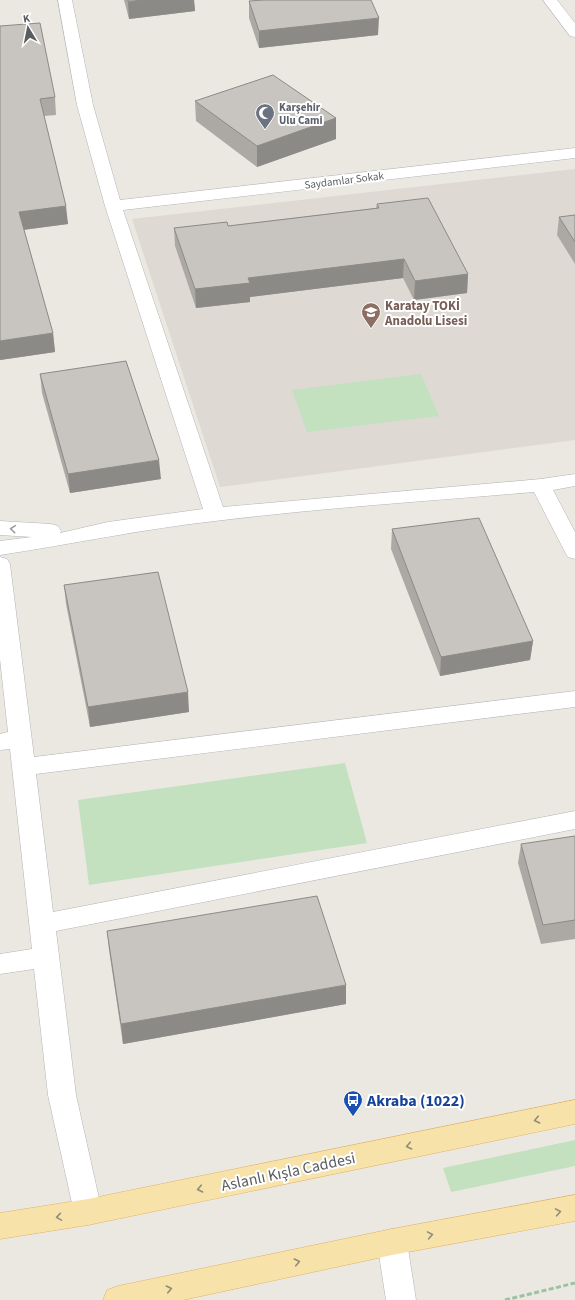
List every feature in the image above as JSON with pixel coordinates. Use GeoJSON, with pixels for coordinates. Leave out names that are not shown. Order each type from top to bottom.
{"type":"FeatureCollection","features":[{"type":"Feature","properties":{"kind":"main road","name":"Aslanlı Kışla Caddesi"},"geometry":{"type":"LineString","coordinates":[[0,1226],[88,1212],[575,1112]]}},
{"type":"Feature","properties":{"kind":"main road"},"geometry":{"type":"LineString","coordinates":[[118,1300],[392,1242],[575,1208]]}},
{"type":"Feature","properties":{"kind":"street"},"geometry":{"type":"LineString","coordinates":[[64,0],[85,105],[113,206],[215,514]]}},
{"type":"Feature","properties":{"kind":"street"},"geometry":{"type":"LineString","coordinates":[[550,0],[575,33]]}},
{"type":"Feature","properties":{"kind":"street","name":"Saydamlar Sokak"},"geometry":{"type":"LineString","coordinates":[[113,206],[575,153]]}},
{"type":"Feature","properties":{"kind":"street"},"geometry":{"type":"LineString","coordinates":[[0,548],[69,538],[108,529],[215,514],[541,485],[575,480]]}},
{"type":"Feature","properties":{"kind":"street"},"geometry":{"type":"LineString","coordinates":[[541,485],[575,552]]}},
{"type":"Feature","properties":{"kind":"street"},"geometry":{"type":"LineString","coordinates":[[0,528],[53,531],[108,529]]}},
{"type":"Feature","properties":{"kind":"street"},"geometry":{"type":"LineString","coordinates":[[0,564],[10,741],[24,767],[62,1095],[88,1212]]}},
{"type":"Feature","properties":{"kind":"street"},"geometry":{"type":"LineString","coordinates":[[24,767],[575,699]]}},
{"type":"Feature","properties":{"kind":"street"},"geometry":{"type":"LineString","coordinates":[[42,924],[575,820]]}},
{"type":"Feature","properties":{"kind":"street"},"geometry":{"type":"LineString","coordinates":[[0,964],[46,956]]}},
{"type":"Feature","properties":{"kind":"street"},"geometry":{"type":"LineString","coordinates":[[392,1242],[401,1300]]}},
{"type":"Feature","properties":{"kind":"path"},"geometry":{"type":"LineString","coordinates":[[505,1300],[575,1283]]}},
{"type":"Feature","properties":{"kind":"shaded area","name":"Karatay TOKİ Anadolu Lisesi"},"geometry":{"type":"Polygon","coordinates":[[[575,169],[575,440],[220,487],[132,219],[575,169]]]}},
{"type":"Feature","properties":{"kind":"green space"},"geometry":{"type":"Polygon","coordinates":[[[421,374],[439,416],[307,432],[292,390],[421,374]]]}},
{"type":"Feature","properties":{"kind":"green space"},"geometry":{"type":"Polygon","coordinates":[[[345,763],[367,843],[89,885],[78,800],[345,763]]]}},
{"type":"Feature","properties":{"kind":"green space"},"geometry":{"type":"Polygon","coordinates":[[[575,1140],[575,1166],[451,1192],[443,1168],[575,1140]]]}},
{"type":"Feature","properties":{"kind":"building"},"geometry":{"type":"Polygon","coordinates":[[[128,0],[142,0],[128,2],[128,0]]]}},
{"type":"Feature","properties":{"kind":"building"},"geometry":{"type":"Polygon","coordinates":[[[371,0],[379,18],[259,31],[249,1],[371,0]]]}},
{"type":"Feature","properties":{"kind":"building"},"geometry":{"type":"Polygon","coordinates":[[[40,23],[55,97],[40,99],[66,206],[19,212],[53,333],[0,341],[0,26],[40,23]]]}},
{"type":"Feature","properties":{"kind":"building"},"geometry":{"type":"Polygon","coordinates":[[[273,75],[336,118],[257,146],[195,101],[273,75]]]}},
{"type":"Feature","properties":{"kind":"building"},"geometry":{"type":"Polygon","coordinates":[[[428,198],[468,274],[415,281],[404,259],[248,278],[250,283],[195,289],[174,228],[227,222],[228,226],[379,208],[377,204],[428,198]]]}},
{"type":"Feature","properties":{"kind":"building"},"geometry":{"type":"Polygon","coordinates":[[[575,215],[575,242],[559,217],[575,215]]]}},
{"type":"Feature","properties":{"kind":"building"},"geometry":{"type":"Polygon","coordinates":[[[126,361],[159,460],[68,474],[40,374],[126,361]]]}},
{"type":"Feature","properties":{"kind":"building"},"geometry":{"type":"Polygon","coordinates":[[[479,518],[533,641],[441,657],[392,529],[479,518]]]}},
{"type":"Feature","properties":{"kind":"building"},"geometry":{"type":"Polygon","coordinates":[[[158,572],[188,692],[88,707],[64,585],[158,572]]]}},
{"type":"Feature","properties":{"kind":"building"},"geometry":{"type":"Polygon","coordinates":[[[575,836],[575,920],[543,925],[521,844],[575,836]]]}},
{"type":"Feature","properties":{"kind":"building"},"geometry":{"type":"Polygon","coordinates":[[[317,896],[346,985],[121,1024],[107,931],[317,896]]]}},
{"type":"Feature","properties":{"kind":"place","name":"Karşehir Ulu Cami"},"geometry":{"type":"Point","coordinates":[265,130]}},
{"type":"Feature","properties":{"kind":"place","name":"Karatay TOKİ Anadolu Lisesi"},"geometry":{"type":"Point","coordinates":[371,329]}},
{"type":"Feature","properties":{"kind":"place","name":"Akraba (1022)"},"geometry":{"type":"Point","coordinates":[353,1117]}}]}
